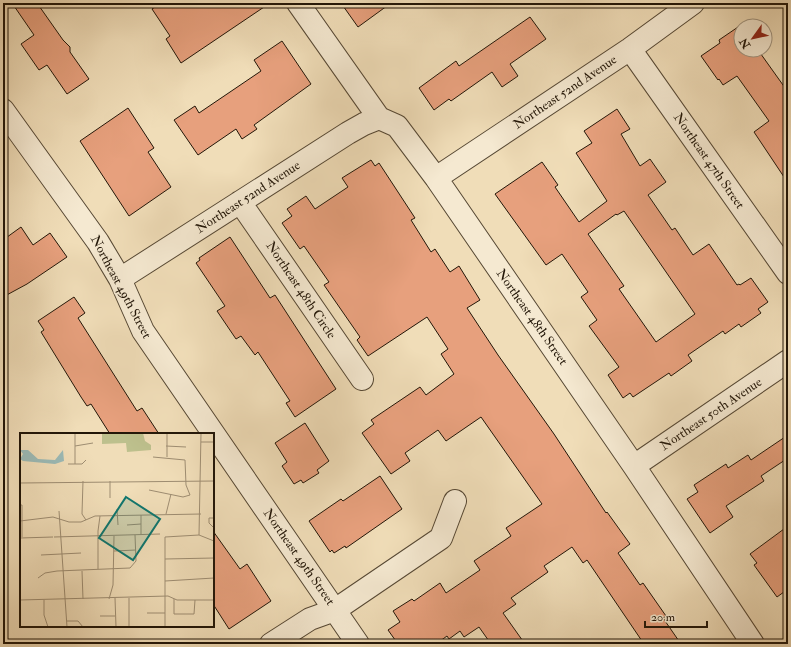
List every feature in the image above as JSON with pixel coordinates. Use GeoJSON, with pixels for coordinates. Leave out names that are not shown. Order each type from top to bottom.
{"type":"FeatureCollection","features":[{"type":"Feature","properties":{"kind":"street"},"geometry":{"type":"LineString","coordinates":[[298,3],[379,118]]}},
{"type":"Feature","properties":{"kind":"street","name":"Northeast 52nd Avenue"},"geometry":{"type":"LineString","coordinates":[[436,178],[630,49],[693,3]]}},
{"type":"Feature","properties":{"kind":"street","name":"Northeast 47th Street"},"geometry":{"type":"LineString","coordinates":[[630,49],[788,273]]}},
{"type":"Feature","properties":{"kind":"street","name":"Northeast 49th Street"},"geometry":{"type":"LineString","coordinates":[[3,110],[98,242],[120,279],[143,331],[213,433]]}},
{"type":"Feature","properties":{"kind":"street","name":"Northeast 48th Street"},"geometry":{"type":"LineString","coordinates":[[379,118],[397,126],[436,178],[634,466],[753,644]]}},
{"type":"Feature","properties":{"kind":"street","name":"Northeast 52nd Avenue"},"geometry":{"type":"LineString","coordinates":[[120,279],[348,133],[379,118]]}},
{"type":"Feature","properties":{"kind":"street","name":"Northeast 48th Circle"},"geometry":{"type":"LineString","coordinates":[[240,202],[362,379]]}},
{"type":"Feature","properties":{"kind":"street","name":"Northeast 50th Avenue"},"geometry":{"type":"LineString","coordinates":[[634,466],[788,361]]}},
{"type":"Feature","properties":{"kind":"street","name":"Northeast 49th Street"},"geometry":{"type":"LineString","coordinates":[[214,434],[358,644]]}},
{"type":"Feature","properties":{"kind":"street"},"geometry":{"type":"LineString","coordinates":[[271,644],[310,619],[335,610],[441,538],[455,501]]}},
{"type":"Feature","properties":{"kind":"building"},"geometry":{"type":"Polygon","coordinates":[[[12,3],[37,3],[63,40],[70,47],[70,52],[89,79],[67,94],[47,65],[39,70],[21,44],[34,35],[12,3]]]}},
{"type":"Feature","properties":{"kind":"building"},"geometry":{"type":"Polygon","coordinates":[[[161,3],[270,3],[181,63],[166,39],[170,36],[152,9],[161,3]]]}},
{"type":"Feature","properties":{"kind":"building"},"geometry":{"type":"Polygon","coordinates":[[[341,3],[391,3],[358,27],[341,3]]]}},
{"type":"Feature","properties":{"kind":"building"},"geometry":{"type":"Polygon","coordinates":[[[530,17],[546,39],[510,64],[518,76],[502,87],[492,72],[451,101],[449,99],[434,110],[419,88],[456,61],[459,66],[530,17]]]}},
{"type":"Feature","properties":{"kind":"building"},"geometry":{"type":"Polygon","coordinates":[[[733,30],[733,58],[764,58],[788,92],[788,183],[754,132],[769,121],[737,76],[723,85],[701,56],[720,43],[719,40],[733,30]]]}},
{"type":"Feature","properties":{"kind":"building"},"geometry":{"type":"Polygon","coordinates":[[[282,41],[311,84],[254,125],[257,129],[242,139],[236,129],[198,155],[174,120],[195,106],[199,113],[261,71],[254,60],[282,41]]]}},
{"type":"Feature","properties":{"kind":"building"},"geometry":{"type":"Polygon","coordinates":[[[128,108],[154,148],[148,152],[171,187],[129,216],[80,141],[128,108]]]}},
{"type":"Feature","properties":{"kind":"building"},"geometry":{"type":"Polygon","coordinates":[[[617,109],[630,129],[621,134],[640,166],[650,159],[666,182],[648,195],[672,230],[675,228],[693,255],[709,244],[737,285],[740,285],[751,278],[768,302],[758,309],[761,313],[741,327],[739,324],[725,334],[723,331],[688,355],[692,361],[671,376],[669,373],[633,397],[630,393],[623,398],[608,375],[619,367],[589,326],[597,320],[581,297],[588,292],[562,254],[546,265],[495,194],[542,162],[558,185],[555,187],[579,222],[607,201],[576,153],[592,143],[584,131],[617,109]],[[624,211],[617,215],[616,214],[588,234],[624,286],[619,289],[656,342],[695,314],[624,211]]]}},
{"type":"Feature","properties":{"kind":"building"},"geometry":{"type":"Polygon","coordinates":[[[371,160],[375,166],[379,163],[415,218],[411,220],[431,252],[435,249],[450,272],[459,266],[480,300],[467,308],[554,434],[606,513],[607,512],[630,544],[618,553],[640,585],[643,583],[666,616],[663,618],[681,644],[644,644],[587,560],[583,563],[572,547],[544,566],[548,572],[511,598],[516,604],[503,613],[525,644],[491,644],[479,627],[464,637],[460,631],[449,639],[447,636],[436,644],[398,644],[388,630],[400,622],[393,611],[412,599],[414,601],[440,583],[446,593],[480,570],[474,561],[511,536],[506,528],[542,504],[481,417],[446,441],[438,430],[405,453],[410,461],[391,474],[362,433],[374,424],[371,420],[420,387],[426,395],[454,374],[441,354],[448,349],[427,317],[368,356],[357,340],[360,337],[324,285],[329,282],[304,246],[300,249],[282,223],[292,216],[287,209],[306,196],[315,209],[348,187],[342,178],[371,160]]]}},
{"type":"Feature","properties":{"kind":"building"},"geometry":{"type":"Polygon","coordinates":[[[21,227],[33,245],[50,233],[67,257],[27,284],[3,297],[3,240],[21,227]]]}},
{"type":"Feature","properties":{"kind":"building"},"geometry":{"type":"Polygon","coordinates":[[[230,237],[270,298],[275,295],[336,389],[295,417],[286,403],[290,401],[258,352],[255,355],[241,336],[236,339],[217,311],[225,306],[196,263],[200,260],[199,258],[230,237]]]}},
{"type":"Feature","properties":{"kind":"building"},"geometry":{"type":"Polygon","coordinates":[[[74,297],[85,313],[78,318],[137,411],[142,408],[158,433],[109,433],[91,404],[87,406],[81,397],[41,332],[44,330],[38,321],[74,297]]]}},
{"type":"Feature","properties":{"kind":"building"},"geometry":{"type":"Polygon","coordinates":[[[305,423],[329,461],[317,470],[319,473],[303,483],[301,480],[294,484],[282,466],[287,462],[275,443],[305,423]]]}},
{"type":"Feature","properties":{"kind":"building"},"geometry":{"type":"Polygon","coordinates":[[[788,435],[788,458],[761,476],[764,481],[726,506],[733,517],[710,533],[687,499],[698,492],[694,485],[726,464],[728,468],[748,455],[751,460],[788,435]]]}},
{"type":"Feature","properties":{"kind":"building"},"geometry":{"type":"Polygon","coordinates":[[[380,476],[402,509],[346,548],[345,546],[334,553],[332,550],[330,552],[309,521],[341,499],[343,501],[380,476]]]}},
{"type":"Feature","properties":{"kind":"building"},"geometry":{"type":"Polygon","coordinates":[[[788,526],[788,589],[777,597],[754,565],[757,563],[750,554],[788,526]]]}},
{"type":"Feature","properties":{"kind":"building"},"geometry":{"type":"Polygon","coordinates":[[[214,532],[240,569],[247,564],[271,601],[229,629],[214,606],[214,532]]]}}]}
